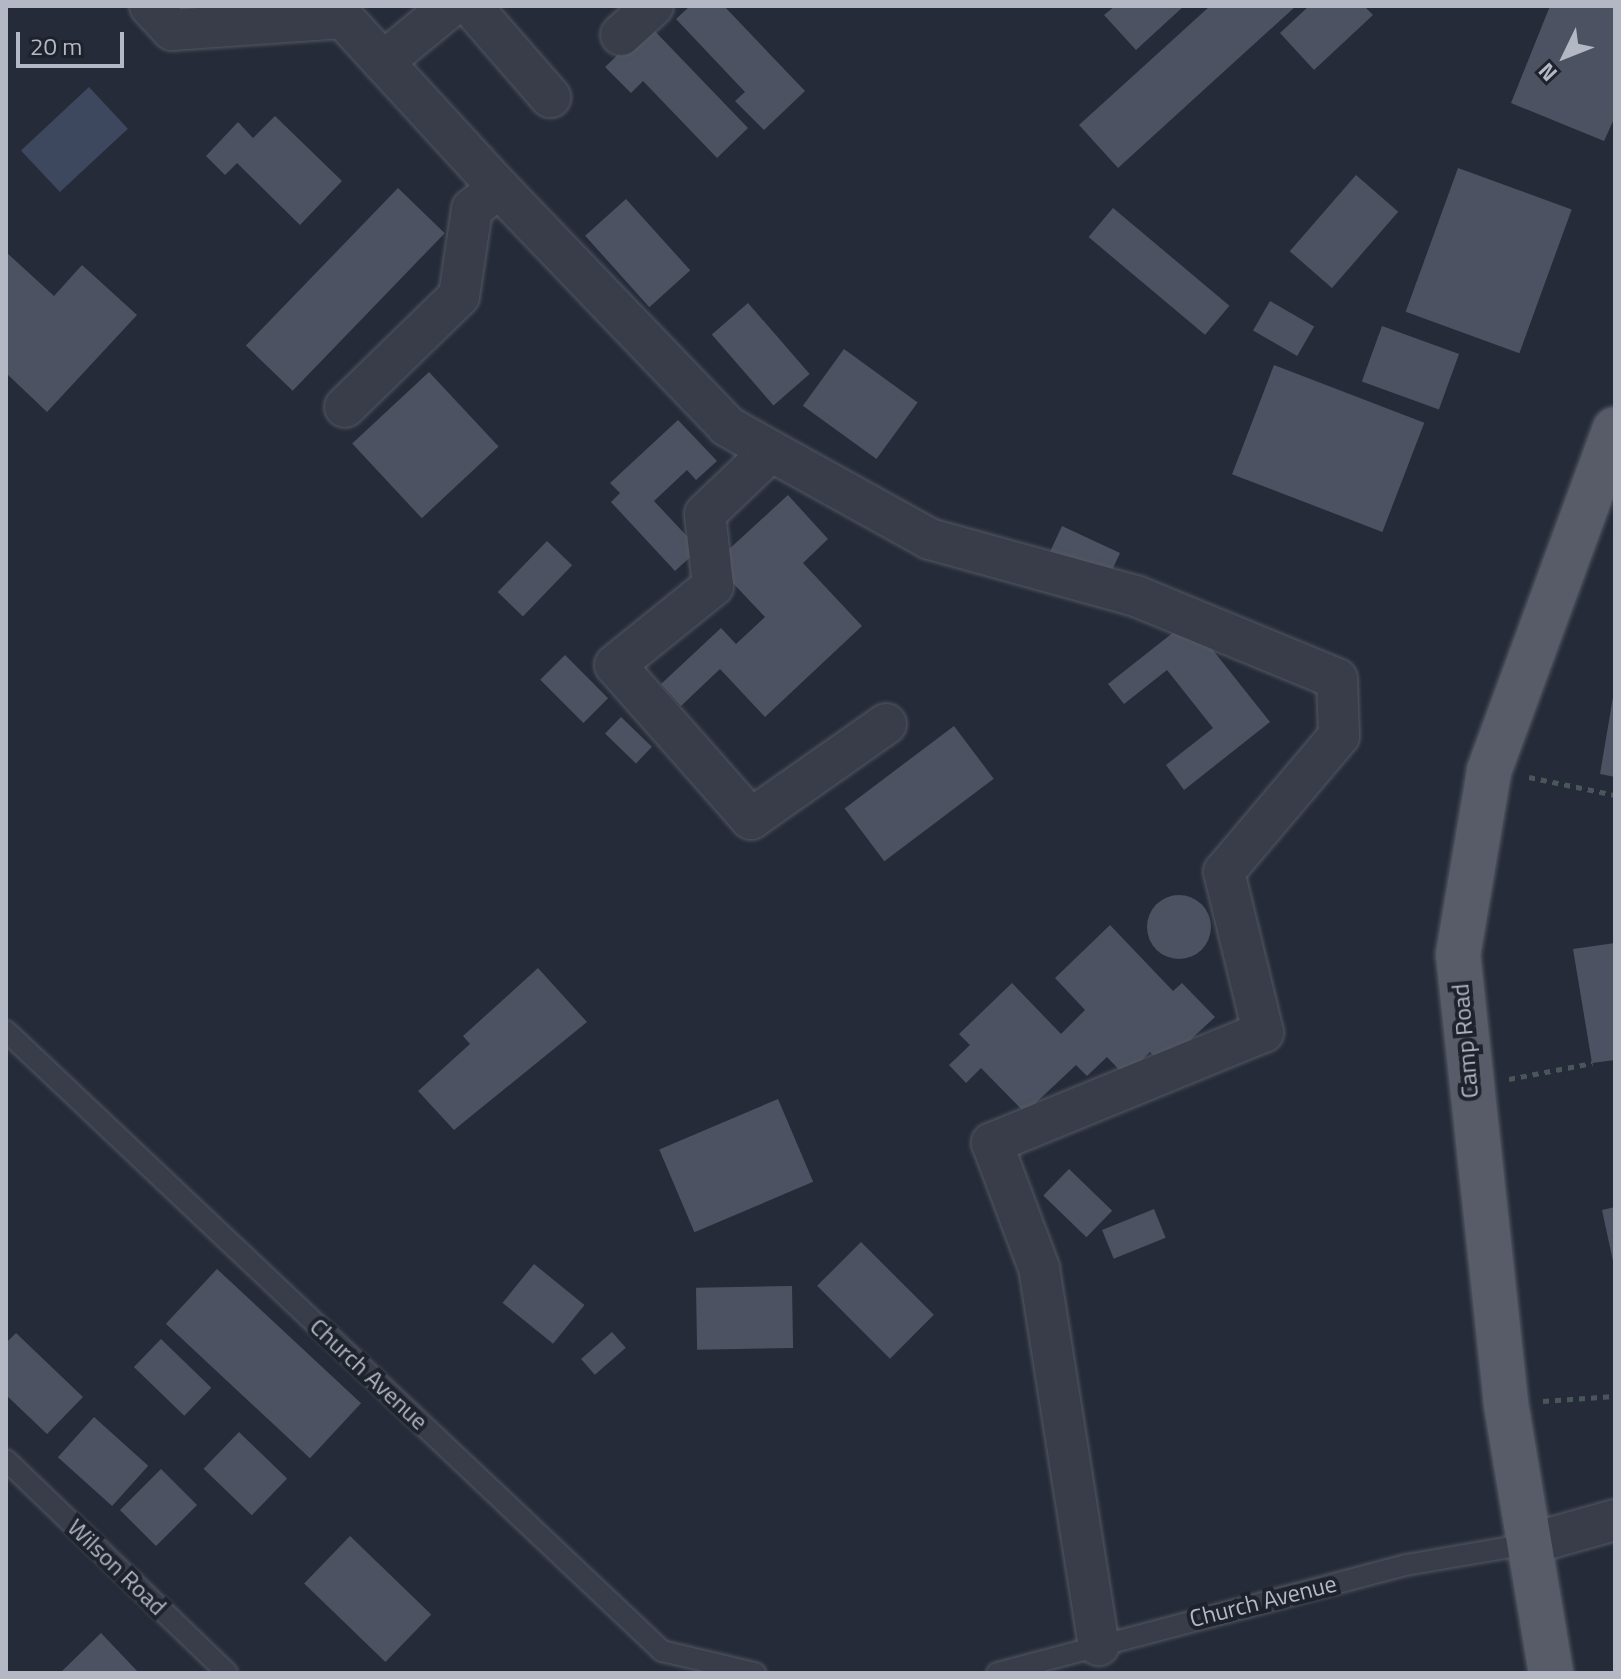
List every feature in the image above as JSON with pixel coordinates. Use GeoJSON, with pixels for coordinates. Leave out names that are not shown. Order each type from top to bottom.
{"type":"FeatureCollection","features":[{"type":"Feature","properties":{"kind":"main road","name":"Camp Road"},"geometry":{"type":"LineString","coordinates":[[1551,1673],[1533,1543],[1506,1403],[1469,1087],[1458,955],[1489,771],[1612,445]]}},
{"type":"Feature","properties":{"kind":"street"},"geometry":{"type":"LineString","coordinates":[[150,6],[172,30],[343,18],[499,188],[727,426],[930,539],[1136,596],[1337,679],[1339,736],[1224,872],[1263,1032],[992,1143],[1039,1268],[1099,1645]]}},
{"type":"Feature","properties":{"kind":"street"},"geometry":{"type":"LineString","coordinates":[[383,62],[451,6]]}},
{"type":"Feature","properties":{"kind":"street"},"geometry":{"type":"LineString","coordinates":[[471,6],[550,97]]}},
{"type":"Feature","properties":{"kind":"street"},"geometry":{"type":"LineString","coordinates":[[621,35],[653,6]]}},
{"type":"Feature","properties":{"kind":"street"},"geometry":{"type":"LineString","coordinates":[[345,407],[459,296],[472,209],[499,188]]}},
{"type":"Feature","properties":{"kind":"street"},"geometry":{"type":"LineString","coordinates":[[771,451],[705,514],[713,586],[615,665],[751,819],[886,724]]}},
{"type":"Feature","properties":{"kind":"street"},"geometry":{"type":"LineString","coordinates":[[1533,1543],[1615,1520]]}},
{"type":"Feature","properties":{"kind":"lane","name":"Church Avenue"},"geometry":{"type":"LineString","coordinates":[[6,1031],[662,1651],[746,1672]]}},
{"type":"Feature","properties":{"kind":"lane","name":"Wilson Road"},"geometry":{"type":"LineString","coordinates":[[6,1460],[227,1673]]}},
{"type":"Feature","properties":{"kind":"lane","name":"Church Avenue"},"geometry":{"type":"LineString","coordinates":[[997,1673],[1390,1569],[1533,1543]]}},
{"type":"Feature","properties":{"kind":"path"},"geometry":{"type":"LineString","coordinates":[[1489,771],[1615,795]]}},
{"type":"Feature","properties":{"kind":"path"},"geometry":{"type":"LineString","coordinates":[[1469,1087],[1592,1063]]}},
{"type":"Feature","properties":{"kind":"path"},"geometry":{"type":"LineString","coordinates":[[1506,1403],[1615,1396]]}},
{"type":"Feature","properties":{"kind":"water"},"geometry":{"type":"Polygon","coordinates":[[[89,87],[128,129],[60,192],[21,150],[89,87]]]}},
{"type":"Feature","properties":{"kind":"building"},"geometry":{"type":"Polygon","coordinates":[[[690,6],[724,6],[805,91],[764,130],[735,101],[745,92],[676,19],[690,6]]]}},
{"type":"Feature","properties":{"kind":"building"},"geometry":{"type":"Polygon","coordinates":[[[1115,6],[1184,6],[1136,50],[1104,15],[1115,6]]]}},
{"type":"Feature","properties":{"kind":"building"},"geometry":{"type":"Polygon","coordinates":[[[1210,6],[1296,6],[1118,168],[1079,125],[1210,6]]]}},
{"type":"Feature","properties":{"kind":"building"},"geometry":{"type":"Polygon","coordinates":[[[1309,6],[1364,6],[1373,15],[1314,70],[1280,33],[1309,6]]]}},
{"type":"Feature","properties":{"kind":"building"},"geometry":{"type":"Polygon","coordinates":[[[1550,6],[1615,6],[1615,117],[1604,141],[1511,103],[1550,6]]]}},
{"type":"Feature","properties":{"kind":"building"},"geometry":{"type":"Polygon","coordinates":[[[649,25],[748,128],[717,158],[643,81],[631,93],[605,67],[649,25]]]}},
{"type":"Feature","properties":{"kind":"building"},"geometry":{"type":"Polygon","coordinates":[[[275,116],[342,181],[300,225],[237,163],[225,175],[206,156],[238,122],[253,138],[275,116]]]}},
{"type":"Feature","properties":{"kind":"building"},"geometry":{"type":"Polygon","coordinates":[[[1458,168],[1572,209],[1519,353],[1406,312],[1458,168]]]}},
{"type":"Feature","properties":{"kind":"building"},"geometry":{"type":"Polygon","coordinates":[[[1356,175],[1398,212],[1332,288],[1290,251],[1356,175]]]}},
{"type":"Feature","properties":{"kind":"building"},"geometry":{"type":"Polygon","coordinates":[[[398,188],[445,233],[293,391],[246,346],[398,188]]]}},
{"type":"Feature","properties":{"kind":"building"},"geometry":{"type":"Polygon","coordinates":[[[626,199],[690,270],[649,307],[585,236],[626,199]]]}},
{"type":"Feature","properties":{"kind":"building"},"geometry":{"type":"Polygon","coordinates":[[[1113,208],[1229,306],[1205,335],[1089,237],[1113,208]]]}},
{"type":"Feature","properties":{"kind":"building"},"geometry":{"type":"Polygon","coordinates":[[[6,252],[54,296],[82,265],[137,315],[47,412],[6,373],[6,252]]]}},
{"type":"Feature","properties":{"kind":"building"},"geometry":{"type":"Polygon","coordinates":[[[1270,301],[1314,326],[1297,356],[1253,330],[1270,301]]]}},
{"type":"Feature","properties":{"kind":"building"},"geometry":{"type":"Polygon","coordinates":[[[748,303],[810,374],[773,405],[712,334],[748,303]]]}},
{"type":"Feature","properties":{"kind":"building"},"geometry":{"type":"Polygon","coordinates":[[[1382,326],[1459,354],[1439,409],[1362,381],[1382,326]]]}},
{"type":"Feature","properties":{"kind":"building"},"geometry":{"type":"Polygon","coordinates":[[[844,349],[918,402],[876,459],[803,406],[844,349]]]}},
{"type":"Feature","properties":{"kind":"building"},"geometry":{"type":"Polygon","coordinates":[[[1274,365],[1424,423],[1382,532],[1232,474],[1274,365]]]}},
{"type":"Feature","properties":{"kind":"building"},"geometry":{"type":"Polygon","coordinates":[[[429,372],[499,447],[422,518],[352,444],[429,372]]]}},
{"type":"Feature","properties":{"kind":"building"},"geometry":{"type":"Polygon","coordinates":[[[678,420],[717,461],[696,480],[687,470],[654,501],[699,549],[675,571],[611,502],[620,493],[610,483],[678,420]]]}},
{"type":"Feature","properties":{"kind":"building"},"geometry":{"type":"Polygon","coordinates":[[[788,495],[828,539],[803,563],[862,626],[765,717],[720,669],[681,706],[661,684],[721,628],[736,644],[765,617],[714,563],[788,495]]]}},
{"type":"Feature","properties":{"kind":"building"},"geometry":{"type":"Polygon","coordinates":[[[1062,526],[1120,553],[1104,587],[1046,560],[1062,526]]]}},
{"type":"Feature","properties":{"kind":"building"},"geometry":{"type":"Polygon","coordinates":[[[547,541],[572,565],[523,616],[498,592],[547,541]]]}},
{"type":"Feature","properties":{"kind":"building"},"geometry":{"type":"Polygon","coordinates":[[[1189,620],[1270,722],[1184,790],[1166,765],[1213,728],[1167,670],[1124,704],[1108,684],[1189,620]]]}},
{"type":"Feature","properties":{"kind":"building"},"geometry":{"type":"Polygon","coordinates":[[[565,655],[608,698],[583,723],[540,680],[565,655]]]}},
{"type":"Feature","properties":{"kind":"building"},"geometry":{"type":"Polygon","coordinates":[[[1615,697],[1615,777],[1600,774],[1615,697]]]}},
{"type":"Feature","properties":{"kind":"building"},"geometry":{"type":"Polygon","coordinates":[[[621,717],[652,747],[636,763],[605,734],[621,717]]]}},
{"type":"Feature","properties":{"kind":"building"},"geometry":{"type":"Polygon","coordinates":[[[954,726],[994,779],[884,861],[845,808],[954,726]]]}},
{"type":"Feature","properties":{"kind":"building"},"geometry":{"type":"Polygon","coordinates":[[[1179,895],[1197,901],[1205,909],[1211,927],[1205,945],[1197,953],[1179,959],[1161,953],[1153,945],[1147,927],[1153,909],[1161,901],[1179,895]]]}},
{"type":"Feature","properties":{"kind":"building"},"geometry":{"type":"Polygon","coordinates":[[[1110,925],[1173,991],[1182,983],[1215,1017],[1163,1065],[1150,1052],[1125,1076],[1107,1057],[1087,1076],[1076,1065],[1025,1113],[981,1068],[966,1083],[949,1065],[970,1045],[959,1034],[1012,983],[1061,1034],[1085,1010],[1055,978],[1110,925]]]}},
{"type":"Feature","properties":{"kind":"building"},"geometry":{"type":"Polygon","coordinates":[[[1615,943],[1615,1060],[1592,1063],[1573,949],[1615,943]]]}},
{"type":"Feature","properties":{"kind":"building"},"geometry":{"type":"Polygon","coordinates":[[[538,968],[587,1022],[454,1130],[418,1091],[470,1044],[463,1036],[538,968]]]}},
{"type":"Feature","properties":{"kind":"building"},"geometry":{"type":"Polygon","coordinates":[[[778,1099],[813,1182],[694,1232],[659,1149],[778,1099]]]}},
{"type":"Feature","properties":{"kind":"building"},"geometry":{"type":"Polygon","coordinates":[[[1069,1169],[1112,1211],[1086,1237],[1043,1196],[1069,1169]]]}},
{"type":"Feature","properties":{"kind":"building"},"geometry":{"type":"Polygon","coordinates":[[[1615,1207],[1615,1266],[1614,1266],[1602,1210],[1615,1207]]]}},
{"type":"Feature","properties":{"kind":"building"},"geometry":{"type":"Polygon","coordinates":[[[1154,1209],[1166,1238],[1114,1259],[1102,1230],[1154,1209]]]}},
{"type":"Feature","properties":{"kind":"building"},"geometry":{"type":"Polygon","coordinates":[[[861,1242],[934,1315],[890,1359],[817,1286],[861,1242]]]}},
{"type":"Feature","properties":{"kind":"building"},"geometry":{"type":"Polygon","coordinates":[[[534,1264],[585,1305],[553,1344],[503,1303],[534,1264]]]}},
{"type":"Feature","properties":{"kind":"building"},"geometry":{"type":"Polygon","coordinates":[[[217,1269],[361,1403],[310,1458],[166,1324],[217,1269]]]}},
{"type":"Feature","properties":{"kind":"building"},"geometry":{"type":"Polygon","coordinates":[[[792,1286],[793,1348],[697,1350],[696,1288],[792,1286]]]}},
{"type":"Feature","properties":{"kind":"building"},"geometry":{"type":"Polygon","coordinates":[[[612,1332],[626,1348],[595,1375],[581,1359],[612,1332]]]}},
{"type":"Feature","properties":{"kind":"building"},"geometry":{"type":"Polygon","coordinates":[[[16,1333],[83,1397],[47,1434],[6,1395],[6,1343],[16,1333]]]}},
{"type":"Feature","properties":{"kind":"building"},"geometry":{"type":"Polygon","coordinates":[[[161,1339],[211,1388],[184,1416],[134,1367],[161,1339]]]}},
{"type":"Feature","properties":{"kind":"building"},"geometry":{"type":"Polygon","coordinates":[[[94,1417],[148,1466],[112,1506],[58,1457],[94,1417]]]}},
{"type":"Feature","properties":{"kind":"building"},"geometry":{"type":"Polygon","coordinates":[[[239,1432],[287,1479],[252,1515],[204,1469],[239,1432]]]}},
{"type":"Feature","properties":{"kind":"building"},"geometry":{"type":"Polygon","coordinates":[[[161,1469],[197,1505],[156,1546],[120,1510],[161,1469]]]}},
{"type":"Feature","properties":{"kind":"building"},"geometry":{"type":"Polygon","coordinates":[[[350,1536],[431,1614],[385,1662],[304,1583],[350,1536]]]}},
{"type":"Feature","properties":{"kind":"building"},"geometry":{"type":"Polygon","coordinates":[[[101,1633],[139,1673],[60,1673],[101,1633]]]}}]}
